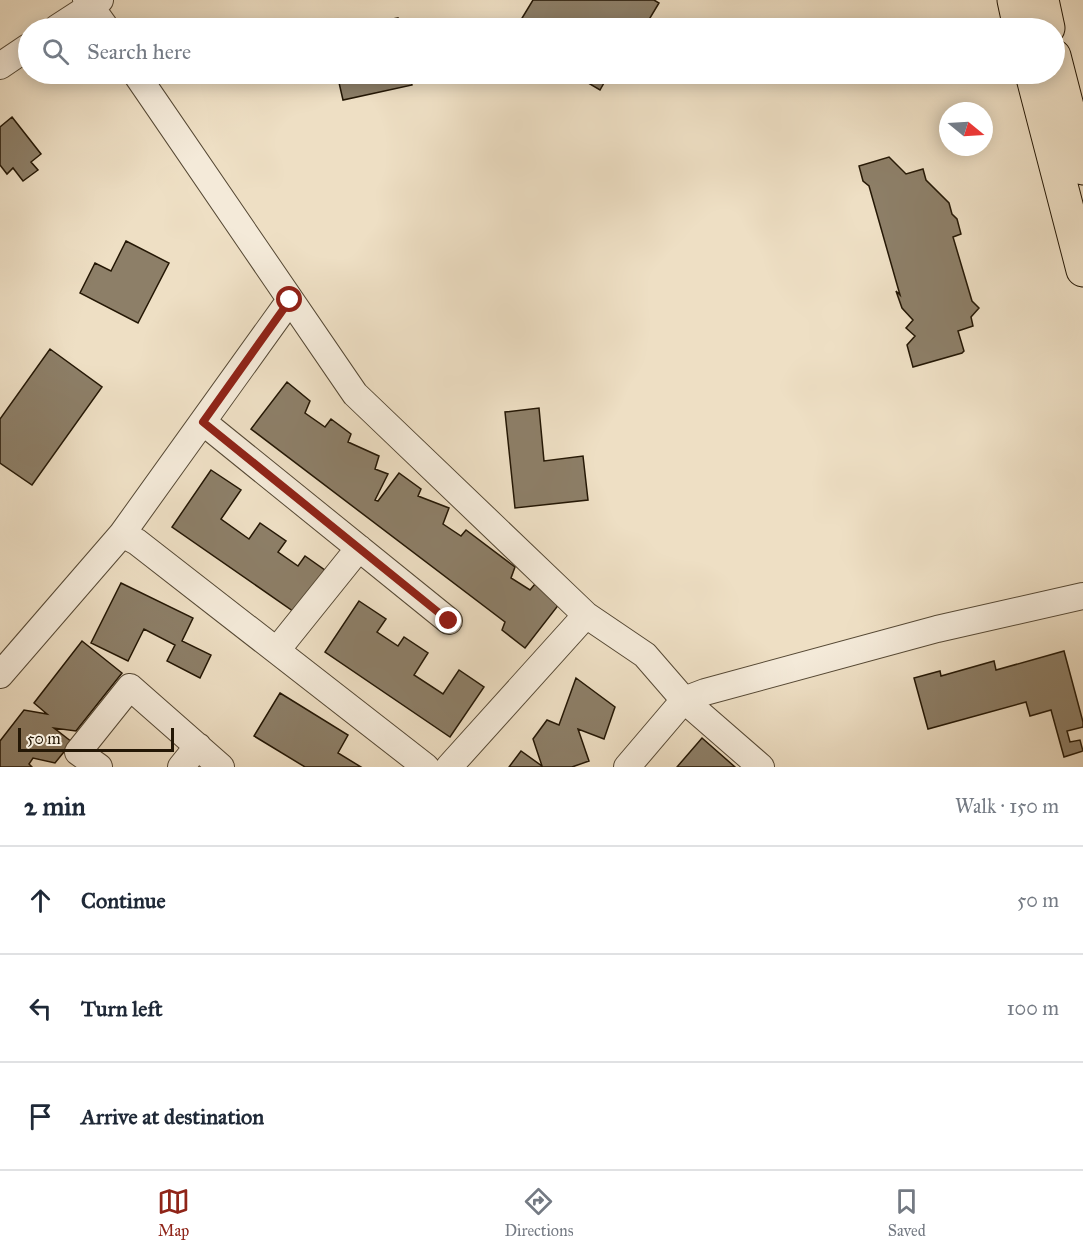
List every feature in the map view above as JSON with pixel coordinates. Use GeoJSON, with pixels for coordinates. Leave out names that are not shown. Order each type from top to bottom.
{"type":"FeatureCollection","features":[{"type":"Feature","properties":{"kind":"main road"},"geometry":{"type":"LineString","coordinates":[[1014,0],[1018,18]]}},
{"type":"Feature","properties":{"kind":"main road"},"geometry":{"type":"LineString","coordinates":[[1042,0],[1046,18]]}},
{"type":"Feature","properties":{"kind":"main road"},"geometry":{"type":"LineString","coordinates":[[1035,84],[1083,270]]}},
{"type":"Feature","properties":{"kind":"main road"},"geometry":{"type":"LineString","coordinates":[[1061,84],[1083,168]]}},
{"type":"Feature","properties":{"kind":"street"},"geometry":{"type":"LineString","coordinates":[[70,18],[92,2],[101,18]]}},
{"type":"Feature","properties":{"kind":"street"},"geometry":{"type":"LineString","coordinates":[[0,66],[18,54]]}},
{"type":"Feature","properties":{"kind":"street"},"geometry":{"type":"LineString","coordinates":[[143,84],[355,394],[586,615],[645,656],[684,700],[761,767]]}},
{"type":"Feature","properties":{"kind":"street"},"geometry":{"type":"LineString","coordinates":[[0,675],[122,534],[290,300]]}},
{"type":"Feature","properties":{"kind":"street"},"geometry":{"type":"LineString","coordinates":[[203,422],[449,621]]}},
{"type":"Feature","properties":{"kind":"street"},"geometry":{"type":"LineString","coordinates":[[122,534],[137,542],[426,767]]}},
{"type":"Feature","properties":{"kind":"street"},"geometry":{"type":"LineString","coordinates":[[277,650],[359,548]]}},
{"type":"Feature","properties":{"kind":"street"},"geometry":{"type":"LineString","coordinates":[[627,767],[684,700],[705,692],[937,629],[1083,596]]}},
{"type":"Feature","properties":{"kind":"street"},"geometry":{"type":"LineString","coordinates":[[449,767],[586,615]]}},
{"type":"Feature","properties":{"kind":"street"},"geometry":{"type":"LineString","coordinates":[[99,767],[78,752],[130,687],[221,767]]}},
{"type":"Feature","properties":{"kind":"street"},"geometry":{"type":"LineString","coordinates":[[180,767],[198,746]]}},
{"type":"Feature","properties":{"kind":"building"},"geometry":{"type":"Polygon","coordinates":[[[533,0],[654,0],[659,3],[650,18],[522,18],[533,0]]]}},
{"type":"Feature","properties":{"kind":"building"},"geometry":{"type":"Polygon","coordinates":[[[339,84],[412,84],[412,85],[343,100],[339,84]]]}},
{"type":"Feature","properties":{"kind":"building"},"geometry":{"type":"Polygon","coordinates":[[[590,84],[603,84],[600,90],[590,84]]]}},
{"type":"Feature","properties":{"kind":"building"},"geometry":{"type":"Polygon","coordinates":[[[12,117],[41,154],[31,162],[38,170],[23,181],[13,168],[7,174],[0,165],[0,127],[12,117]]]}},
{"type":"Feature","properties":{"kind":"building"},"geometry":{"type":"Polygon","coordinates":[[[889,157],[906,174],[923,169],[926,180],[949,203],[961,234],[953,237],[972,301],[979,308],[971,317],[973,326],[958,331],[964,351],[962,353],[913,367],[907,345],[915,336],[906,328],[913,320],[902,308],[896,291],[900,295],[869,186],[863,181],[859,166],[889,157]]]}},
{"type":"Feature","properties":{"kind":"building"},"geometry":{"type":"Polygon","coordinates":[[[126,241],[169,263],[138,323],[80,293],[95,263],[111,271],[126,241]]]}},
{"type":"Feature","properties":{"kind":"building"},"geometry":{"type":"Polygon","coordinates":[[[50,349],[102,387],[32,485],[0,463],[0,419],[50,349]]]}},
{"type":"Feature","properties":{"kind":"building"},"geometry":{"type":"Polygon","coordinates":[[[287,382],[310,401],[305,413],[325,427],[331,419],[351,434],[348,442],[379,456],[375,469],[388,474],[375,500],[378,501],[399,473],[421,489],[418,496],[449,508],[443,524],[461,536],[466,530],[515,567],[511,578],[530,590],[535,584],[560,603],[525,648],[502,630],[505,622],[251,429],[287,382]]]}},
{"type":"Feature","properties":{"kind":"building"},"geometry":{"type":"Polygon","coordinates":[[[539,408],[544,461],[583,456],[588,500],[515,508],[505,412],[539,408]]]}},
{"type":"Feature","properties":{"kind":"building"},"geometry":{"type":"Polygon","coordinates":[[[211,470],[241,490],[221,519],[249,539],[260,523],[286,541],[278,552],[298,566],[305,556],[329,573],[300,616],[172,527],[211,470]]]}},
{"type":"Feature","properties":{"kind":"building"},"geometry":{"type":"Polygon","coordinates":[[[121,583],[193,618],[182,641],[211,655],[200,678],[167,661],[175,645],[144,629],[128,661],[91,643],[121,583]]]}},
{"type":"Feature","properties":{"kind":"building"},"geometry":{"type":"Polygon","coordinates":[[[359,601],[386,619],[377,632],[398,646],[404,637],[428,653],[414,675],[443,694],[459,670],[484,687],[450,737],[325,652],[359,601]]]}},
{"type":"Feature","properties":{"kind":"building"},"geometry":{"type":"Polygon","coordinates":[[[82,641],[122,673],[76,731],[54,728],[72,742],[55,763],[33,758],[29,764],[32,767],[0,767],[0,741],[24,710],[47,714],[34,703],[82,641]]]}},
{"type":"Feature","properties":{"kind":"building"},"geometry":{"type":"Polygon","coordinates":[[[1064,651],[1083,722],[1083,727],[1067,731],[1070,742],[1080,740],[1083,751],[1064,757],[1051,710],[1030,716],[1026,702],[928,729],[914,678],[940,671],[941,676],[994,661],[996,670],[1064,651]]]}},
{"type":"Feature","properties":{"kind":"building"},"geometry":{"type":"Polygon","coordinates":[[[576,678],[615,707],[604,739],[578,729],[589,761],[572,767],[509,767],[521,751],[542,766],[533,739],[547,720],[559,725],[576,678]]]}},
{"type":"Feature","properties":{"kind":"building"},"geometry":{"type":"Polygon","coordinates":[[[280,693],[348,735],[338,753],[361,767],[305,767],[254,736],[280,693]]]}},
{"type":"Feature","properties":{"kind":"building"},"geometry":{"type":"Polygon","coordinates":[[[702,738],[735,767],[677,767],[702,738]]]}},
{"type":"Feature","properties":{"kind":"route"},"geometry":{"type":"LineString","coordinates":[[290,300],[203,422],[449,621]]}}]}
